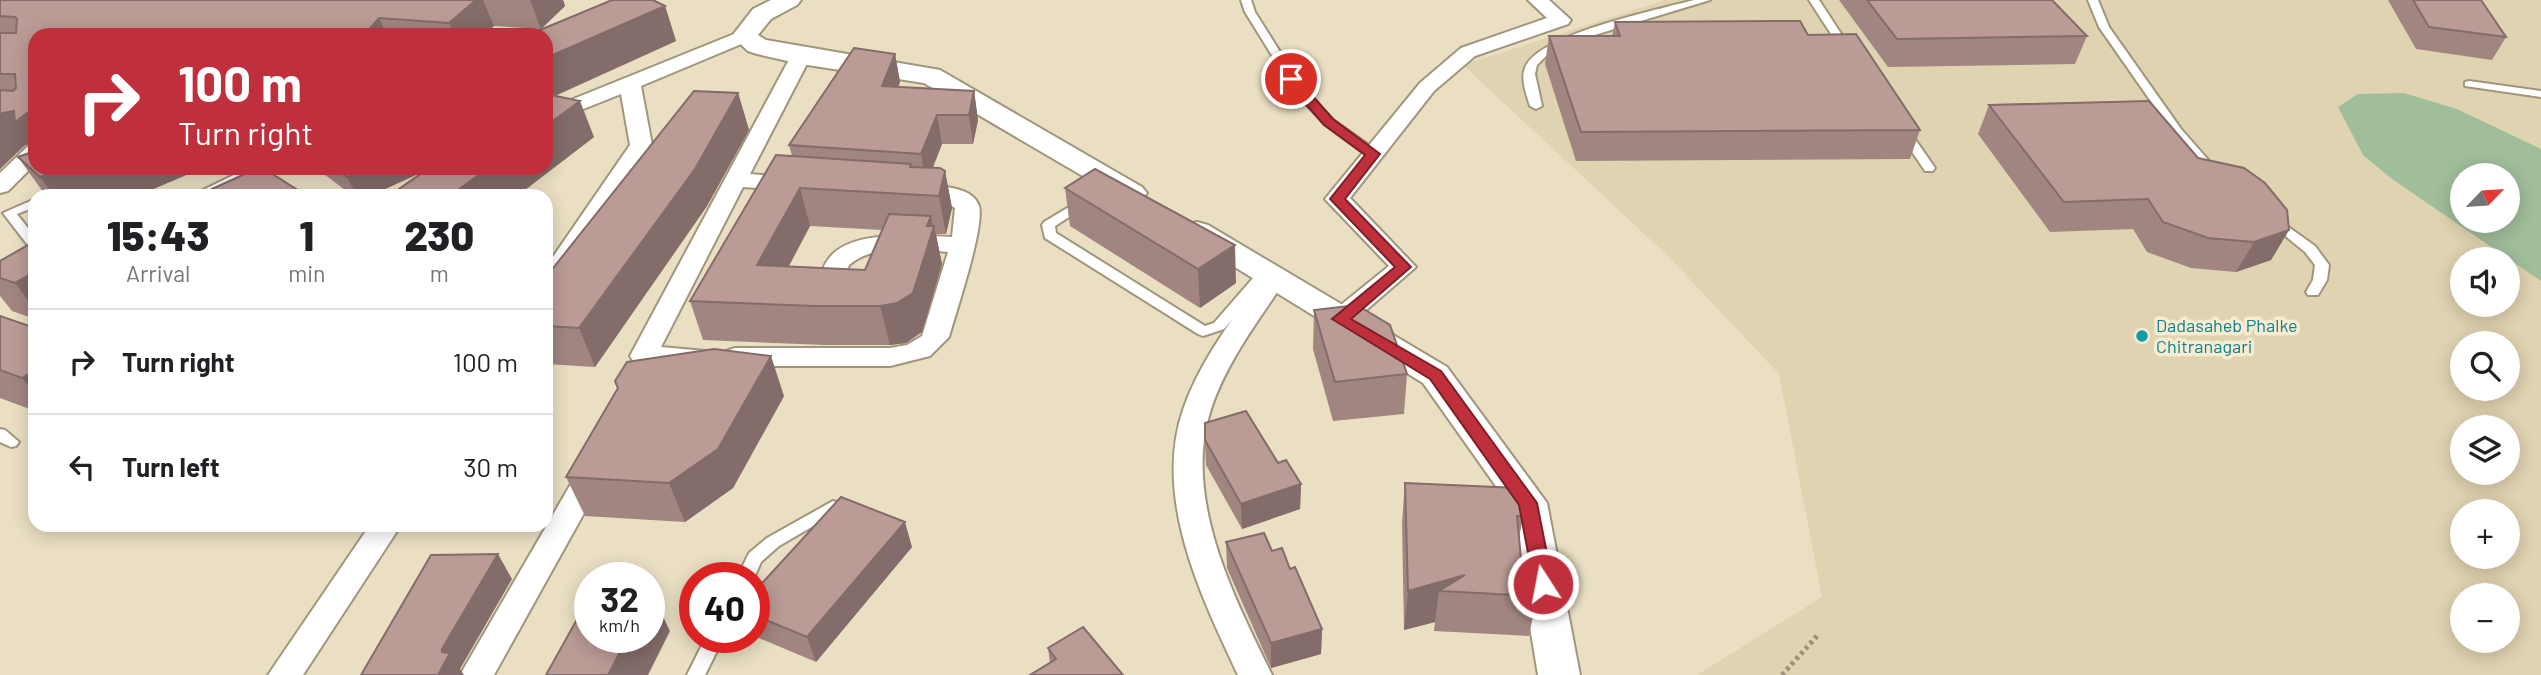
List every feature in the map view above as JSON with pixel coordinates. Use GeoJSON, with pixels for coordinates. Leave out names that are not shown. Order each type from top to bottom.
{"type":"FeatureCollection","features":[{"type":"Feature","properties":{"kind":"street"},"geometry":{"type":"LineString","coordinates":[[553,115],[744,36],[762,13],[789,0]]}},
{"type":"Feature","properties":{"kind":"street"},"geometry":{"type":"LineString","coordinates":[[1340,319],[1404,267],[1337,199],[1427,87],[1468,52],[1561,20],[1537,0]]}},
{"type":"Feature","properties":{"kind":"street"},"geometry":{"type":"LineString","coordinates":[[744,36],[757,46],[801,56],[932,76],[1167,213],[1435,375],[1528,503],[1559,675]]}},
{"type":"Feature","properties":{"kind":"street"},"geometry":{"type":"LineString","coordinates":[[801,56],[643,356],[869,358],[915,354],[927,348],[936,337],[967,226],[967,206],[961,199],[949,194],[896,191]]}},
{"type":"Feature","properties":{"kind":"street"},"geometry":{"type":"LineString","coordinates":[[555,260],[641,145],[630,85]]}},
{"type":"Feature","properties":{"kind":"street"},"geometry":{"type":"LineString","coordinates":[[0,186],[28,159]]}},
{"type":"Feature","properties":{"kind":"street"},"geometry":{"type":"LineString","coordinates":[[223,189],[252,175]]}},
{"type":"Feature","properties":{"kind":"street"},"geometry":{"type":"LineString","coordinates":[[736,180],[818,185]]}},
{"type":"Feature","properties":{"kind":"street"},"geometry":{"type":"LineString","coordinates":[[829,293],[839,261],[857,249],[886,244],[961,245]]}},
{"type":"Feature","properties":{"kind":"street"},"geometry":{"type":"LineString","coordinates":[[1255,675],[1220,602],[1202,543],[1187,473],[1193,425],[1217,365],[1270,276]]}},
{"type":"Feature","properties":{"kind":"street"},"geometry":{"type":"LineString","coordinates":[[477,675],[605,449]]}},
{"type":"Feature","properties":{"kind":"street"},"geometry":{"type":"LineString","coordinates":[[285,675],[381,532]]}},
{"type":"Feature","properties":{"kind":"lane"},"geometry":{"type":"LineString","coordinates":[[1246,0],[1268,44],[1300,92],[1329,122],[1373,154]]}},
{"type":"Feature","properties":{"kind":"lane"},"geometry":{"type":"LineString","coordinates":[[1535,106],[1529,82],[1531,65],[1541,53],[1580,37],[1705,0]]}},
{"type":"Feature","properties":{"kind":"lane"},"geometry":{"type":"LineString","coordinates":[[1814,0],[1850,54]]}},
{"type":"Feature","properties":{"kind":"lane"},"geometry":{"type":"LineString","coordinates":[[2092,0],[2104,27],[2177,131],[2222,182]]}},
{"type":"Feature","properties":{"kind":"lane"},"geometry":{"type":"LineString","coordinates":[[2469,84],[2541,94]]}},
{"type":"Feature","properties":{"kind":"lane"},"geometry":{"type":"LineString","coordinates":[[1898,122],[1929,168]]}},
{"type":"Feature","properties":{"kind":"lane"},"geometry":{"type":"LineString","coordinates":[[1115,183],[1048,225],[1051,235],[1203,331],[1219,326],[1270,276]]}},
{"type":"Feature","properties":{"kind":"lane"},"geometry":{"type":"LineString","coordinates":[[28,206],[9,213],[28,256]]}},
{"type":"Feature","properties":{"kind":"lane"},"geometry":{"type":"LineString","coordinates":[[2263,213],[2310,249],[2322,265],[2320,280],[2313,292]]}},
{"type":"Feature","properties":{"kind":"lane"},"geometry":{"type":"LineString","coordinates":[[753,562],[773,542],[833,507]]}},
{"type":"Feature","properties":{"kind":"lane"},"geometry":{"type":"LineString","coordinates":[[696,675],[707,653]]}},
{"type":"Feature","properties":{"kind":"path"},"geometry":{"type":"LineString","coordinates":[[1782,675],[1817,636]]}},
{"type":"Feature","properties":{"kind":"shaded area","name":"Dadasaheb Phalke Chitranagari"},"geometry":{"type":"Polygon","coordinates":[[[1665,0],[2541,0],[2541,675],[1697,675],[1822,597],[1779,374],[1668,256],[1463,65],[1665,0]]]}},
{"type":"Feature","properties":{"kind":"green space"},"geometry":{"type":"Polygon","coordinates":[[[2404,93],[2457,109],[2541,149],[2541,281],[2520,267],[2520,247],[2491,247],[2471,233],[2520,233],[2520,163],[2450,163],[2450,219],[2392,179],[2363,155],[2338,107],[2358,94],[2404,93]]]}},
{"type":"Feature","properties":{"kind":"building"},"geometry":{"type":"Polygon","coordinates":[[[0,0],[476,0],[449,23],[379,18],[370,28],[28,28],[28,112],[15,122],[14,111],[0,115],[0,90],[13,91],[16,88],[15,74],[0,74],[0,33],[16,33],[17,19],[0,16],[0,0]]]}},
{"type":"Feature","properties":{"kind":"building"},"geometry":{"type":"Polygon","coordinates":[[[612,0],[653,0],[665,6],[553,55],[553,28],[545,28],[612,0]]]}},
{"type":"Feature","properties":{"kind":"building"},"geometry":{"type":"Polygon","coordinates":[[[1867,0],[2052,0],[2087,36],[1897,39],[1867,0]]]}},
{"type":"Feature","properties":{"kind":"building"},"geometry":{"type":"Polygon","coordinates":[[[2413,0],[2481,0],[2506,37],[2429,27],[2413,0]]]}},
{"type":"Feature","properties":{"kind":"building"},"geometry":{"type":"Polygon","coordinates":[[[1800,21],[1808,35],[1856,34],[1920,130],[1581,132],[1549,36],[1620,36],[1615,22],[1800,21]]]}},
{"type":"Feature","properties":{"kind":"building"},"geometry":{"type":"Polygon","coordinates":[[[854,48],[895,54],[882,86],[974,91],[969,115],[937,115],[921,154],[789,145],[854,48]]]}},
{"type":"Feature","properties":{"kind":"building"},"geometry":{"type":"Polygon","coordinates":[[[694,91],[738,93],[695,169],[579,328],[553,326],[553,268],[694,91]]]}},
{"type":"Feature","properties":{"kind":"building"},"geometry":{"type":"Polygon","coordinates":[[[553,95],[580,101],[553,121],[553,95]]]}},
{"type":"Feature","properties":{"kind":"building"},"geometry":{"type":"Polygon","coordinates":[[[2149,101],[2198,158],[2244,168],[2265,183],[2287,210],[2289,230],[2254,242],[2208,238],[2163,222],[2148,199],[2064,202],[1989,105],[2149,101]]]}},
{"type":"Feature","properties":{"kind":"building"},"geometry":{"type":"Polygon","coordinates":[[[28,153],[28,166],[18,157],[28,153]]]}},
{"type":"Feature","properties":{"kind":"building"},"geometry":{"type":"Polygon","coordinates":[[[776,155],[911,164],[910,167],[940,168],[945,171],[939,196],[800,188],[757,265],[865,270],[889,214],[931,216],[927,226],[934,226],[913,293],[897,303],[880,306],[690,301],[776,155]]]}},
{"type":"Feature","properties":{"kind":"building"},"geometry":{"type":"Polygon","coordinates":[[[1095,169],[1235,245],[1198,269],[1065,188],[1095,169]]]}},
{"type":"Feature","properties":{"kind":"building"},"geometry":{"type":"Polygon","coordinates":[[[243,175],[274,175],[296,189],[212,189],[243,175]]]}},
{"type":"Feature","properties":{"kind":"building"},"geometry":{"type":"Polygon","coordinates":[[[419,175],[478,175],[460,189],[399,189],[419,175]]]}},
{"type":"Feature","properties":{"kind":"building"},"geometry":{"type":"Polygon","coordinates":[[[28,245],[28,276],[15,283],[0,278],[0,261],[28,245]]]}},
{"type":"Feature","properties":{"kind":"building"},"geometry":{"type":"Polygon","coordinates":[[[1357,305],[1390,325],[1407,374],[1335,382],[1314,310],[1357,305]]]}},
{"type":"Feature","properties":{"kind":"building"},"geometry":{"type":"Polygon","coordinates":[[[0,316],[28,326],[28,374],[22,378],[0,370],[0,316]]]}},
{"type":"Feature","properties":{"kind":"building"},"geometry":{"type":"Polygon","coordinates":[[[714,349],[771,356],[718,449],[669,483],[566,477],[618,388],[615,381],[627,362],[714,349]]]}},
{"type":"Feature","properties":{"kind":"building"},"geometry":{"type":"Polygon","coordinates":[[[1246,411],[1278,463],[1286,460],[1301,484],[1241,504],[1205,440],[1205,423],[1246,411]]]}},
{"type":"Feature","properties":{"kind":"building"},"geometry":{"type":"Polygon","coordinates":[[[1405,483],[1518,488],[1523,516],[1517,516],[1521,559],[1530,560],[1537,596],[1439,591],[1465,575],[1408,591],[1405,483]]]}},
{"type":"Feature","properties":{"kind":"building"},"geometry":{"type":"Polygon","coordinates":[[[841,497],[905,522],[807,637],[770,622],[770,575],[841,497]]]}},
{"type":"Feature","properties":{"kind":"building"},"geometry":{"type":"Polygon","coordinates":[[[1264,533],[1272,551],[1282,548],[1290,569],[1295,567],[1322,629],[1271,643],[1226,542],[1264,533]]]}},
{"type":"Feature","properties":{"kind":"building"},"geometry":{"type":"Polygon","coordinates":[[[498,554],[442,649],[442,652],[450,653],[438,675],[361,675],[431,555],[498,554]]]}},
{"type":"Feature","properties":{"kind":"building"},"geometry":{"type":"Polygon","coordinates":[[[574,625],[574,653],[620,653],[608,675],[546,675],[574,625]]]}},
{"type":"Feature","properties":{"kind":"building"},"geometry":{"type":"Polygon","coordinates":[[[1083,627],[1123,675],[1030,675],[1056,659],[1048,648],[1083,627]]]}},
{"type":"Feature","properties":{"kind":"place","name":"Dadasaheb Phalke Chitranagari"},"geometry":{"type":"Point","coordinates":[2142,336]}},
{"type":"Feature","properties":{"kind":"route"},"geometry":{"type":"LineString","coordinates":[[1291,79],[1329,122],[1373,154],[1337,199],[1404,267],[1340,319],[1435,375],[1528,503],[1543,584]]}}]}
